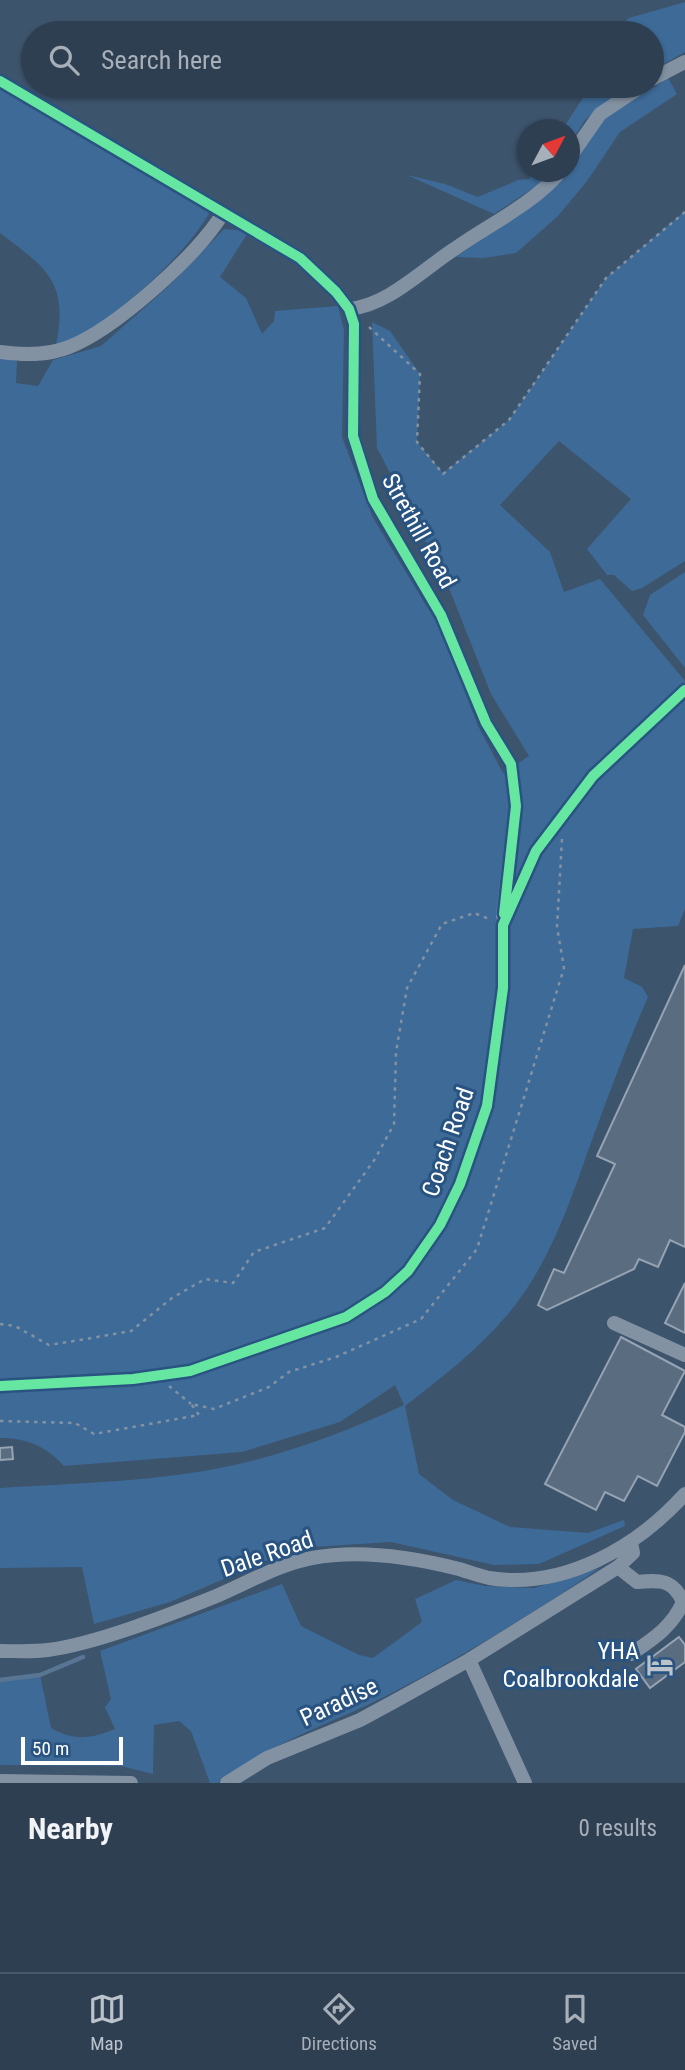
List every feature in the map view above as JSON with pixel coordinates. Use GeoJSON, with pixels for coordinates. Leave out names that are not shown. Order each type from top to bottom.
{"type":"FeatureCollection","features":[{"type":"Feature","properties":{"kind":"street"},"geometry":{"type":"LineString","coordinates":[[664,73],[685,62]]}},
{"type":"Feature","properties":{"kind":"street"},"geometry":{"type":"LineString","coordinates":[[0,81],[21,93]]}},
{"type":"Feature","properties":{"kind":"street"},"geometry":{"type":"LineString","coordinates":[[29,98],[300,258],[349,309],[363,308],[409,282],[535,195],[549,182]]}},
{"type":"Feature","properties":{"kind":"street"},"geometry":{"type":"LineString","coordinates":[[580,142],[600,114],[624,98]]}},
{"type":"Feature","properties":{"kind":"street"},"geometry":{"type":"LineString","coordinates":[[0,352],[40,354],[67,349],[87,339],[148,293],[190,255],[223,213]]}},
{"type":"Feature","properties":{"kind":"street","name":"Strethill Road"},"geometry":{"type":"LineString","coordinates":[[349,309],[354,324],[353,436],[373,499],[436,604],[486,723],[511,764],[516,806],[503,925]]}},
{"type":"Feature","properties":{"kind":"street","name":"Coach Road"},"geometry":{"type":"LineString","coordinates":[[0,1386],[162,1376],[190,1371],[322,1328],[370,1303],[408,1271],[440,1225],[460,1184],[487,1106],[503,988],[503,925],[536,851],[593,776],[685,690]]}},
{"type":"Feature","properties":{"kind":"street"},"geometry":{"type":"LineString","coordinates":[[614,1323],[685,1355]]}},
{"type":"Feature","properties":{"kind":"street","name":"Dale Road"},"geometry":{"type":"LineString","coordinates":[[0,1651],[48,1650],[120,1630],[310,1558],[346,1555],[404,1557],[488,1578],[527,1580],[592,1563],[631,1542],[656,1524],[685,1494]]}},
{"type":"Feature","properties":{"kind":"street"},"geometry":{"type":"LineString","coordinates":[[631,1542],[633,1553],[618,1567],[637,1582],[665,1580],[677,1588],[683,1602],[677,1617],[663,1633],[631,1654]]}},
{"type":"Feature","properties":{"kind":"street","name":"Paradise"},"geometry":{"type":"LineString","coordinates":[[227,1783],[267,1758],[360,1720],[469,1660],[618,1567]]}},
{"type":"Feature","properties":{"kind":"street"},"geometry":{"type":"LineString","coordinates":[[469,1660],[526,1783]]}},
{"type":"Feature","properties":{"kind":"street"},"geometry":{"type":"LineString","coordinates":[[0,1781],[131,1783]]}},
{"type":"Feature","properties":{"kind":"path"},"geometry":{"type":"LineString","coordinates":[[349,309],[420,374],[417,442],[443,474],[509,420],[606,278],[685,212]]}},
{"type":"Feature","properties":{"kind":"path"},"geometry":{"type":"LineString","coordinates":[[191,1404],[214,1409],[269,1387],[289,1372],[337,1357],[421,1318],[477,1249],[564,968],[557,927],[563,815]]}},
{"type":"Feature","properties":{"kind":"path"},"geometry":{"type":"LineString","coordinates":[[0,1324],[15,1326],[49,1345],[131,1331],[172,1298],[205,1279],[233,1283],[254,1252],[325,1227],[375,1159],[394,1124],[396,1052],[407,988],[442,925],[474,912],[503,925]]}},
{"type":"Feature","properties":{"kind":"path"},"geometry":{"type":"LineString","coordinates":[[0,1421],[75,1423],[94,1434],[199,1415],[162,1376]]}},
{"type":"Feature","properties":{"kind":"shaded area"},"geometry":{"type":"Polygon","coordinates":[[[685,2],[685,52],[664,64],[664,21],[626,21],[685,2]]]}},
{"type":"Feature","properties":{"kind":"shaded area"},"geometry":{"type":"Polygon","coordinates":[[[668,78],[677,94],[620,132],[587,181],[558,216],[516,253],[484,258],[456,257],[559,182],[580,182],[580,155],[599,122],[637,98],[664,98],[664,81],[668,78]]]}},
{"type":"Feature","properties":{"kind":"shaded area"},"geometry":{"type":"Polygon","coordinates":[[[0,89],[210,212],[183,249],[142,290],[96,325],[75,338],[56,345],[59,305],[50,278],[30,256],[0,233],[0,89]]]}},
{"type":"Feature","properties":{"kind":"shaded area"},"geometry":{"type":"Polygon","coordinates":[[[583,98],[613,98],[585,120],[580,128],[580,119],[569,119],[583,98]]]}},
{"type":"Feature","properties":{"kind":"shaded area"},"geometry":{"type":"Polygon","coordinates":[[[407,175],[445,184],[478,197],[517,180],[541,182],[494,214],[407,175]]]}},
{"type":"Feature","properties":{"kind":"shaded area"},"geometry":{"type":"Polygon","coordinates":[[[685,211],[685,561],[642,588],[632,591],[614,575],[607,575],[587,549],[631,499],[559,441],[500,505],[550,552],[564,592],[600,579],[685,681],[685,909],[678,926],[633,929],[624,978],[642,987],[648,997],[564,1215],[535,1276],[508,1314],[484,1339],[459,1363],[405,1406],[419,1474],[453,1500],[510,1527],[588,1533],[624,1520],[625,1526],[539,1564],[494,1565],[391,1542],[296,1548],[170,1602],[94,1624],[82,1567],[0,1568],[0,1488],[88,1483],[205,1471],[278,1454],[321,1440],[404,1405],[395,1385],[340,1422],[242,1452],[64,1466],[35,1444],[0,1438],[0,358],[17,361],[16,383],[38,386],[53,360],[101,346],[171,284],[224,229],[249,231],[220,277],[246,298],[262,334],[274,321],[275,311],[338,306],[344,330],[342,437],[373,518],[441,630],[478,726],[503,773],[529,756],[491,694],[447,583],[377,448],[372,322],[390,331],[420,374],[417,442],[443,473],[509,420],[606,278],[685,211]]]}},
{"type":"Feature","properties":{"kind":"shaded area"},"geometry":{"type":"Polygon","coordinates":[[[685,572],[685,668],[643,615],[650,595],[685,572]]]}},
{"type":"Feature","properties":{"kind":"shaded area"},"geometry":{"type":"Polygon","coordinates":[[[600,1568],[440,1667],[384,1697],[277,1746],[218,1783],[210,1783],[191,1731],[179,1721],[154,1725],[153,1774],[121,1766],[0,1765],[0,1680],[40,1675],[51,1728],[59,1732],[75,1737],[90,1737],[115,1729],[105,1707],[111,1699],[100,1651],[282,1584],[301,1626],[359,1655],[373,1658],[422,1622],[415,1599],[456,1580],[485,1586],[534,1588],[600,1568]]]}},
{"type":"Feature","properties":{"kind":"building"},"geometry":{"type":"Polygon","coordinates":[[[685,965],[685,1247],[670,1240],[658,1267],[639,1259],[634,1269],[547,1310],[538,1305],[554,1269],[564,1273],[615,1164],[597,1156],[685,965]]]}},
{"type":"Feature","properties":{"kind":"building"},"geometry":{"type":"Polygon","coordinates":[[[685,1283],[685,1333],[665,1323],[685,1283]]]}},
{"type":"Feature","properties":{"kind":"building"},"geometry":{"type":"Polygon","coordinates":[[[621,1337],[685,1371],[662,1415],[685,1427],[685,1432],[657,1486],[638,1476],[624,1501],[605,1492],[596,1510],[545,1484],[621,1337]]]}},
{"type":"Feature","properties":{"kind":"building"},"geometry":{"type":"Polygon","coordinates":[[[12,1447],[13,1459],[0,1460],[0,1448],[12,1447]]]}},
{"type":"Feature","properties":{"kind":"building","name":"YHA Coalbrookdale"},"geometry":{"type":"Polygon","coordinates":[[[679,1637],[685,1645],[685,1662],[650,1688],[636,1669],[679,1637]]]}},
{"type":"Feature","properties":{"kind":"waterway"},"geometry":{"type":"LineString","coordinates":[[0,1680],[40,1675],[83,1657]]}},
{"type":"Feature","properties":{"kind":"cycle path"},"geometry":{"type":"LineString","coordinates":[[0,81],[21,93]]}},
{"type":"Feature","properties":{"kind":"cycle path"},"geometry":{"type":"LineString","coordinates":[[29,98],[300,258],[336,292],[349,309],[354,324],[353,436],[373,499],[441,615],[486,723],[511,764],[516,806],[504,914]]}},
{"type":"Feature","properties":{"kind":"cycle path"},"geometry":{"type":"LineString","coordinates":[[0,1386],[133,1379],[190,1371],[346,1317],[385,1292],[408,1271],[440,1225],[460,1184],[487,1106],[503,988],[503,925],[536,851],[593,776],[685,690]]}},
{"type":"Feature","properties":{"kind":"place","name":"YHA Coalbrookdale"},"geometry":{"type":"Point","coordinates":[660,1665]}}]}
